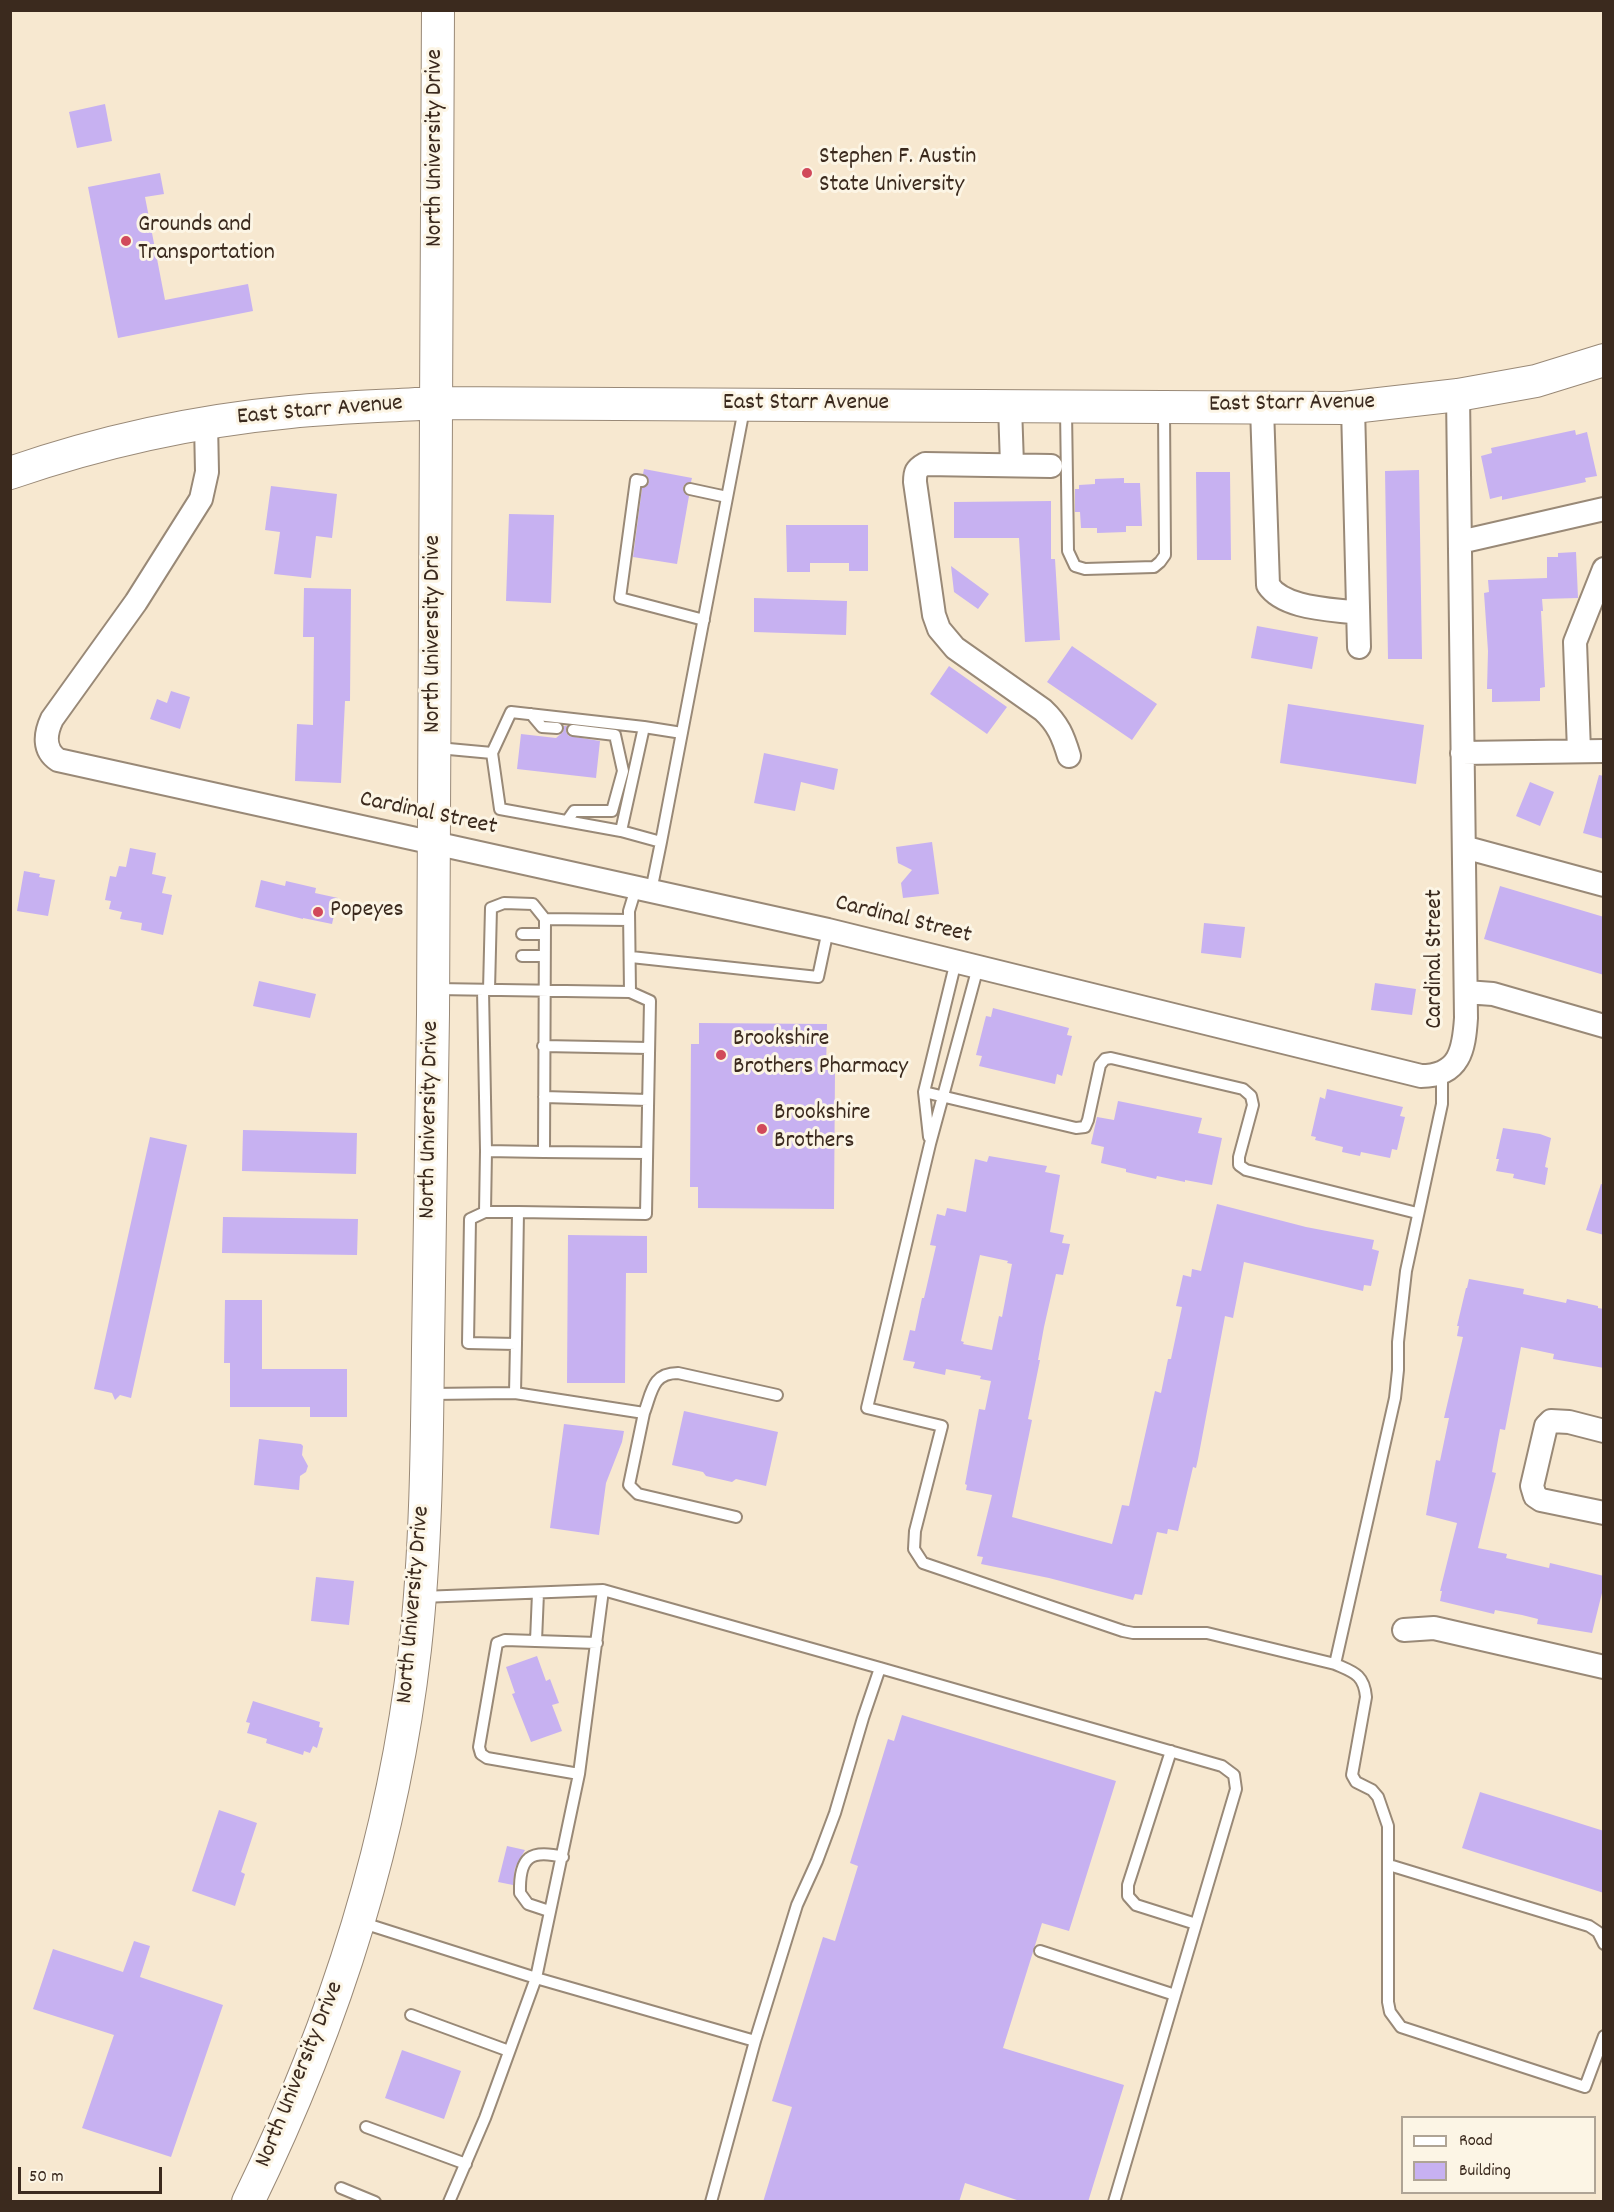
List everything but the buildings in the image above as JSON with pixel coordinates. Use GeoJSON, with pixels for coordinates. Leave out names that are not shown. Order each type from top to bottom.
{"type":"FeatureCollection","features":[{"type":"Feature","properties":{"kind":"main road","name":"North University Drive"},"geometry":{"type":"LineString","coordinates":[[248,2202],[304,2080],[334,2001],[359,1922],[395,1771],[414,1655],[420,1598],[427,1460],[435,845],[438,10]]}},
{"type":"Feature","properties":{"kind":"main road","name":"East Starr Avenue"},"geometry":{"type":"LineString","coordinates":[[10,473],[99,446],[206,423],[289,412],[436,404],[1353,407],[1458,395],[1536,381],[1604,360]]}},
{"type":"Feature","properties":{"kind":"street","name":"Cardinal Street"},"geometry":{"type":"LineString","coordinates":[[206,423],[207,472],[201,499],[136,602],[52,719],[46,734],[48,750],[52,756],[66,762],[435,845],[828,930],[1421,1076],[1435,1076],[1442,1073],[1456,1060],[1461,1052],[1465,1030],[1458,395]]}},
{"type":"Feature","properties":{"kind":"street"},"geometry":{"type":"LineString","coordinates":[[1010,406],[1012,465]]}},
{"type":"Feature","properties":{"kind":"street"},"geometry":{"type":"LineString","coordinates":[[1353,407],[1359,647]]}},
{"type":"Feature","properties":{"kind":"street"},"geometry":{"type":"LineString","coordinates":[[1262,408],[1268,585],[1276,596],[1288,601],[1358,613]]}},
{"type":"Feature","properties":{"kind":"street"},"geometry":{"type":"LineString","coordinates":[[1051,466],[935,463],[925,464],[915,473],[933,615],[939,629],[955,648],[1053,718],[1059,727],[1069,756]]}},
{"type":"Feature","properties":{"kind":"street"},"geometry":{"type":"LineString","coordinates":[[1460,542],[1604,509]]}},
{"type":"Feature","properties":{"kind":"street"},"geometry":{"type":"LineString","coordinates":[[1579,751],[1575,642],[1604,569]]}},
{"type":"Feature","properties":{"kind":"street"},"geometry":{"type":"LineString","coordinates":[[1462,753],[1604,751]]}},
{"type":"Feature","properties":{"kind":"street"},"geometry":{"type":"LineString","coordinates":[[1464,849],[1604,885]]}},
{"type":"Feature","properties":{"kind":"street"},"geometry":{"type":"LineString","coordinates":[[1466,992],[1493,994],[1604,1026]]}},
{"type":"Feature","properties":{"kind":"street"},"geometry":{"type":"LineString","coordinates":[[1604,1431],[1569,1422],[1551,1421],[1546,1426],[1532,1486],[1535,1496],[1541,1500],[1604,1513]]}},
{"type":"Feature","properties":{"kind":"street"},"geometry":{"type":"LineString","coordinates":[[1404,1630],[1434,1628],[1604,1667]]}},
{"type":"Feature","properties":{"kind":"lane"},"geometry":{"type":"LineString","coordinates":[[630,992],[629,911],[644,889],[661,842],[744,405]]}},
{"type":"Feature","properties":{"kind":"lane"},"geometry":{"type":"LineString","coordinates":[[1066,406],[1068,551],[1075,566],[1085,569],[1154,567],[1165,555],[1164,407]]}},
{"type":"Feature","properties":{"kind":"lane"},"geometry":{"type":"LineString","coordinates":[[642,481],[636,480],[620,598],[704,620]]}},
{"type":"Feature","properties":{"kind":"lane"},"geometry":{"type":"LineString","coordinates":[[690,489],[727,497]]}},
{"type":"Feature","properties":{"kind":"lane"},"geometry":{"type":"LineString","coordinates":[[661,842],[621,831],[500,809],[492,753],[511,712],[682,732]]}},
{"type":"Feature","properties":{"kind":"lane"},"geometry":{"type":"LineString","coordinates":[[531,714],[542,727],[557,728]]}},
{"type":"Feature","properties":{"kind":"lane"},"geometry":{"type":"LineString","coordinates":[[621,831],[644,727]]}},
{"type":"Feature","properties":{"kind":"lane"},"geometry":{"type":"LineString","coordinates":[[567,821],[574,811],[612,811],[623,771],[615,735],[573,730]]}},
{"type":"Feature","properties":{"kind":"lane"},"geometry":{"type":"LineString","coordinates":[[435,748],[492,753]]}},
{"type":"Feature","properties":{"kind":"lane"},"geometry":{"type":"LineString","coordinates":[[485,1212],[486,990],[495,955],[495,933],[491,908],[504,903],[533,904],[544,919],[544,1152]]}},
{"type":"Feature","properties":{"kind":"lane"},"geometry":{"type":"LineString","coordinates":[[544,919],[629,920]]}},
{"type":"Feature","properties":{"kind":"lane"},"geometry":{"type":"LineString","coordinates":[[631,957],[818,977],[828,930]]}},
{"type":"Feature","properties":{"kind":"lane"},"geometry":{"type":"LineString","coordinates":[[522,934],[544,934]]}},
{"type":"Feature","properties":{"kind":"lane"},"geometry":{"type":"LineString","coordinates":[[522,956],[544,956]]}},
{"type":"Feature","properties":{"kind":"lane"},"geometry":{"type":"LineString","coordinates":[[930,1144],[924,1092],[956,961]]}},
{"type":"Feature","properties":{"kind":"lane"},"geometry":{"type":"LineString","coordinates":[[978,967],[930,1144],[867,1408],[942,1426],[915,1532],[913,1544],[918,1556],[923,1563],[933,1567],[1123,1631],[1207,1634],[1335,1664],[1361,1678],[1366,1697],[1352,1775],[1356,1782],[1372,1790],[1382,1806],[1388,1826],[1388,2002],[1395,2021],[1401,2027],[1585,2087],[1604,2036]]}},
{"type":"Feature","properties":{"kind":"lane"},"geometry":{"type":"LineString","coordinates":[[433,989],[630,992],[650,1000],[646,1214],[485,1212],[470,1219],[468,1343],[516,1344]]}},
{"type":"Feature","properties":{"kind":"lane"},"geometry":{"type":"LineString","coordinates":[[543,1046],[649,1048]]}},
{"type":"Feature","properties":{"kind":"lane"},"geometry":{"type":"LineString","coordinates":[[924,1092],[1076,1128],[1085,1127],[1088,1120],[1100,1065],[1104,1059],[1111,1058],[1232,1086],[1243,1089],[1251,1096],[1252,1105],[1239,1157],[1239,1165],[1246,1170],[1417,1213]]}},
{"type":"Feature","properties":{"kind":"lane"},"geometry":{"type":"LineString","coordinates":[[1335,1664],[1395,1398],[1398,1342],[1406,1271],[1442,1104],[1442,1073]]}},
{"type":"Feature","properties":{"kind":"lane"},"geometry":{"type":"LineString","coordinates":[[544,1097],[648,1100]]}},
{"type":"Feature","properties":{"kind":"lane"},"geometry":{"type":"LineString","coordinates":[[486,1151],[647,1153]]}},
{"type":"Feature","properties":{"kind":"lane"},"geometry":{"type":"LineString","coordinates":[[515,1393],[518,1212]]}},
{"type":"Feature","properties":{"kind":"lane"},"geometry":{"type":"LineString","coordinates":[[736,1517],[638,1494],[629,1485],[644,1413],[656,1380],[666,1373],[678,1373],[777,1395]]}},
{"type":"Feature","properties":{"kind":"lane"},"geometry":{"type":"LineString","coordinates":[[428,1394],[515,1393],[644,1413]]}},
{"type":"Feature","properties":{"kind":"lane"},"geometry":{"type":"LineString","coordinates":[[420,1598],[603,1590],[1171,1750],[1222,1766],[1234,1774],[1236,1789],[1114,2202]]}},
{"type":"Feature","properties":{"kind":"lane"},"geometry":{"type":"LineString","coordinates":[[449,2202],[466,2164],[536,1978],[579,1774],[603,1590]]}},
{"type":"Feature","properties":{"kind":"lane"},"geometry":{"type":"LineString","coordinates":[[536,1641],[538,1593]]}},
{"type":"Feature","properties":{"kind":"lane"},"geometry":{"type":"LineString","coordinates":[[579,1774],[487,1758],[481,1754],[478,1747],[497,1642],[505,1640],[597,1643]]}},
{"type":"Feature","properties":{"kind":"lane"},"geometry":{"type":"LineString","coordinates":[[711,2202],[755,2041],[797,1905],[835,1813],[880,1668]]}},
{"type":"Feature","properties":{"kind":"lane"},"geometry":{"type":"LineString","coordinates":[[1171,1750],[1128,1885],[1128,1896],[1136,1905],[1196,1923]]}},
{"type":"Feature","properties":{"kind":"lane"},"geometry":{"type":"LineString","coordinates":[[549,1911],[528,1904],[520,1893],[523,1870],[527,1860],[535,1853],[562,1857]]}},
{"type":"Feature","properties":{"kind":"lane"},"geometry":{"type":"LineString","coordinates":[[1389,1864],[1589,1926],[1598,1932],[1604,1944]]}},
{"type":"Feature","properties":{"kind":"lane"},"geometry":{"type":"LineString","coordinates":[[359,1922],[536,1978],[755,2041]]}},
{"type":"Feature","properties":{"kind":"lane"},"geometry":{"type":"LineString","coordinates":[[1040,1951],[1176,1995]]}},
{"type":"Feature","properties":{"kind":"lane"},"geometry":{"type":"LineString","coordinates":[[411,2016],[509,2051]]}},
{"type":"Feature","properties":{"kind":"lane"},"geometry":{"type":"LineString","coordinates":[[366,2127],[466,2164]]}},
{"type":"Feature","properties":{"kind":"lane"},"geometry":{"type":"LineString","coordinates":[[341,2188],[375,2202]]}},
{"type":"Feature","properties":{"kind":"place","name":"Stephen F. Austin State University"},"geometry":{"type":"Point","coordinates":[807,173]}},
{"type":"Feature","properties":{"kind":"place","name":"Grounds and Transportation"},"geometry":{"type":"Point","coordinates":[126,241]}},
{"type":"Feature","properties":{"kind":"place","name":"Popeyes"},"geometry":{"type":"Point","coordinates":[318,912]}},
{"type":"Feature","properties":{"kind":"place","name":"Brookshire Brothers Pharmacy"},"geometry":{"type":"Point","coordinates":[721,1055]}},
{"type":"Feature","properties":{"kind":"place","name":"Brookshire Brothers"},"geometry":{"type":"Point","coordinates":[762,1129]}}]}
